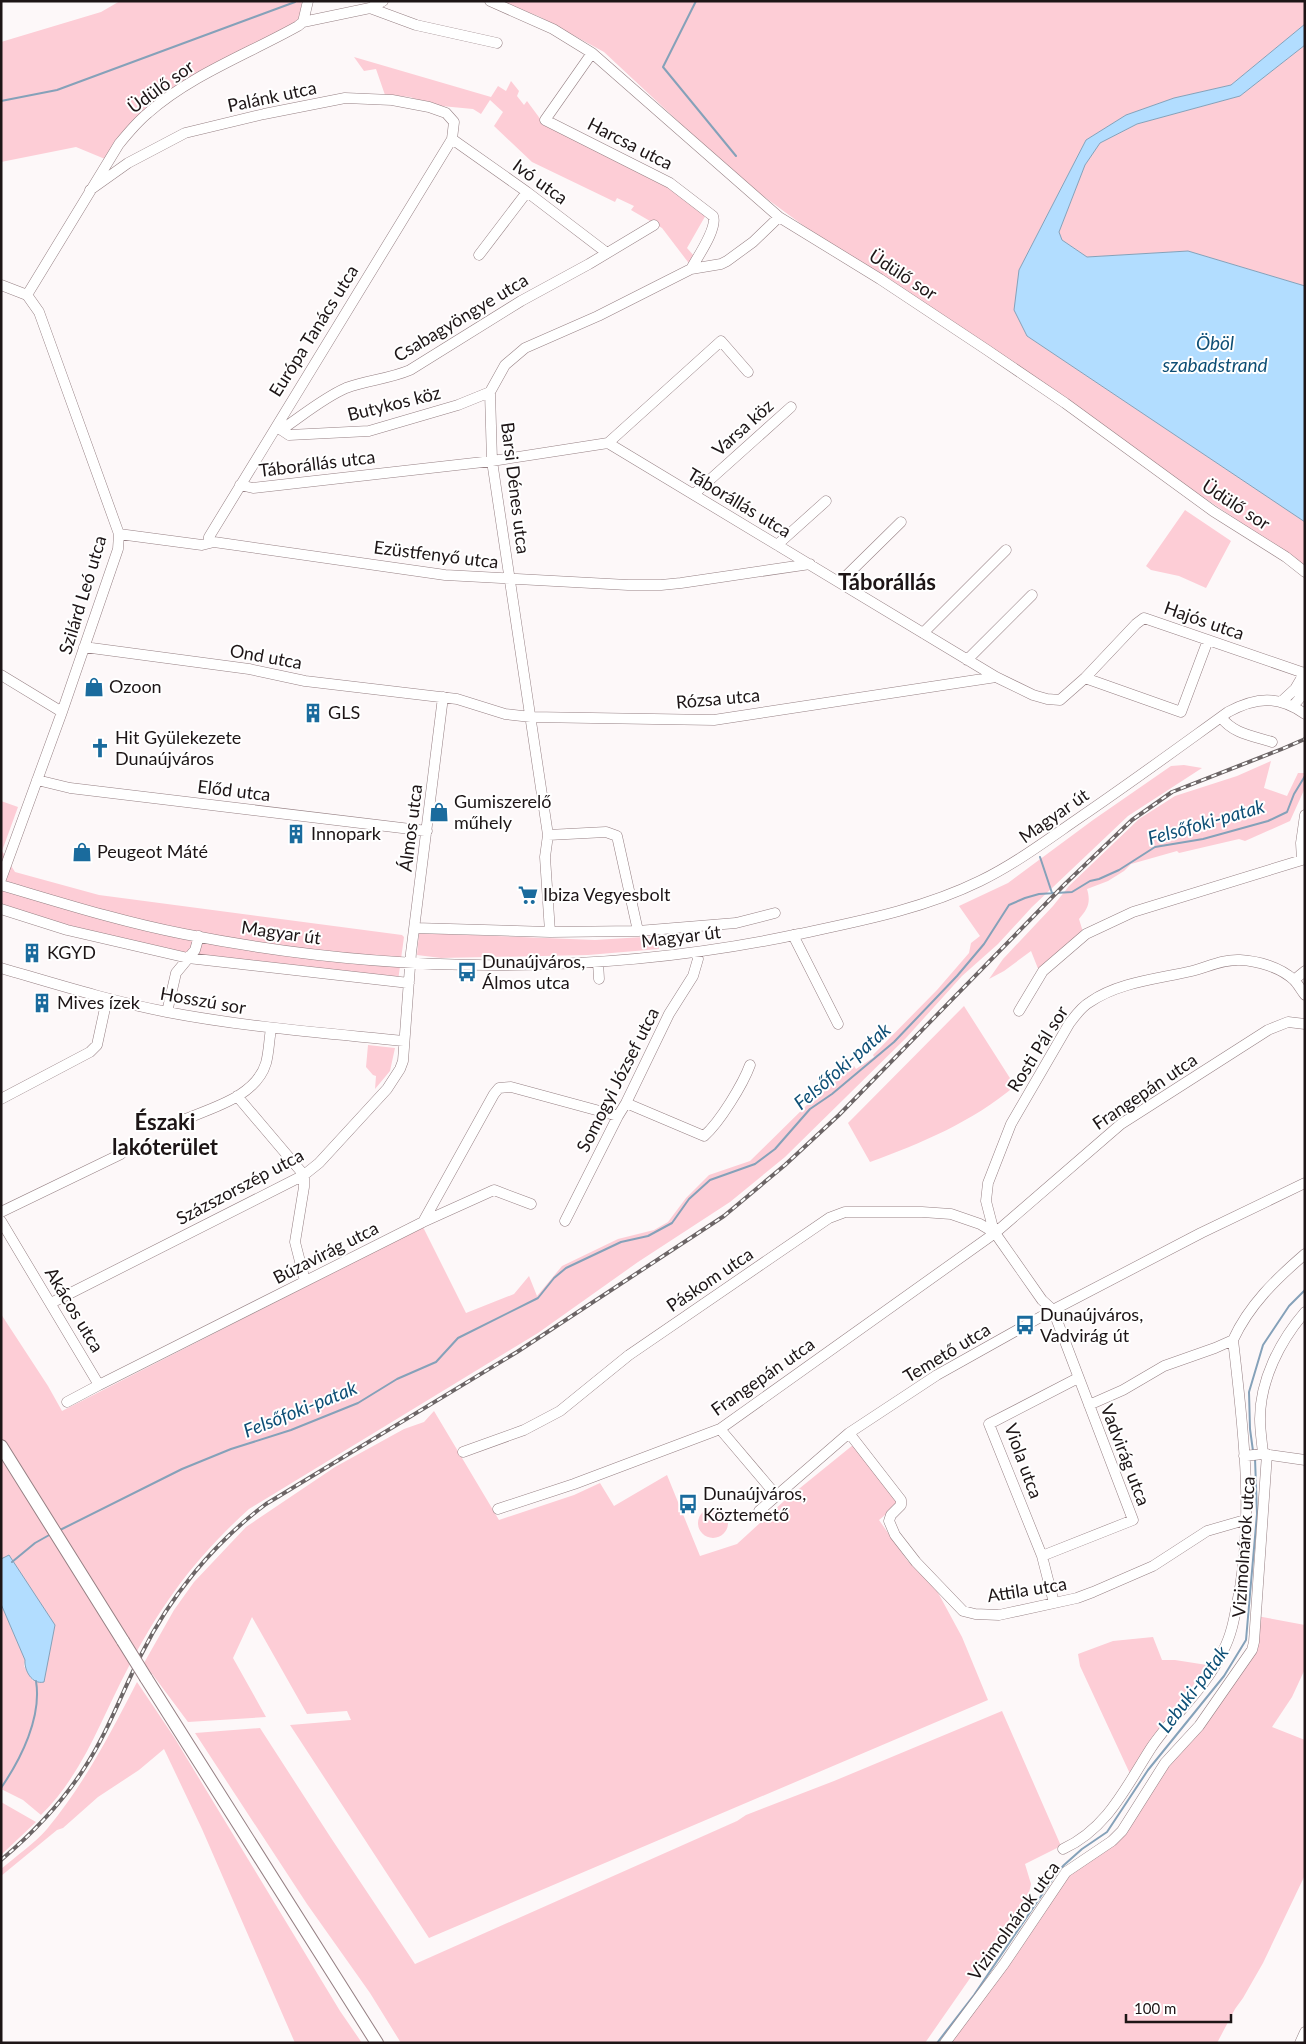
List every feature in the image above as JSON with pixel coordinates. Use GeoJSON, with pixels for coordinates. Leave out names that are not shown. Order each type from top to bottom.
{"type":"FeatureCollection","features":[{"type":"Feature","properties":{"kind":"main road"},"geometry":{"type":"LineString","coordinates":[[1,1446],[377,2043]]}},
{"type":"Feature","properties":{"kind":"street","name":"Üdülő sor"},"geometry":{"type":"LineString","coordinates":[[27,295],[119,144],[148,112],[191,83],[303,22],[370,8],[383,1]]}},
{"type":"Feature","properties":{"kind":"street","name":"Üdülő sor"},"geometry":{"type":"LineString","coordinates":[[490,1],[553,29],[592,53],[779,217],[880,279],[987,350],[1065,403],[1213,511],[1286,557],[1305,572]]}},
{"type":"Feature","properties":{"kind":"street"},"geometry":{"type":"LineString","coordinates":[[303,22],[308,2]]}},
{"type":"Feature","properties":{"kind":"street"},"geometry":{"type":"LineString","coordinates":[[370,8],[416,25],[497,43]]}},
{"type":"Feature","properties":{"kind":"street","name":"Harcsa utca"},"geometry":{"type":"LineString","coordinates":[[592,53],[545,120],[670,183],[713,216],[715,227],[692,269]]}},
{"type":"Feature","properties":{"kind":"street","name":"Palánk utca"},"geometry":{"type":"LineString","coordinates":[[90,190],[128,163],[185,133],[264,114],[345,98],[392,100],[446,112],[454,122],[452,139]]}},
{"type":"Feature","properties":{"kind":"street","name":"Ivó utca"},"geometry":{"type":"LineString","coordinates":[[452,139],[527,192],[607,253]]}},
{"type":"Feature","properties":{"kind":"street","name":"Európa Tanács utca"},"geometry":{"type":"LineString","coordinates":[[208,543],[209,537],[240,485],[278,428],[452,139]]}},
{"type":"Feature","properties":{"kind":"street"},"geometry":{"type":"LineString","coordinates":[[480,255],[527,192]]}},
{"type":"Feature","properties":{"kind":"street"},"geometry":{"type":"LineString","coordinates":[[490,392],[505,366],[525,348],[598,316],[692,269],[721,264],[727,261],[753,242],[779,217]]}},
{"type":"Feature","properties":{"kind":"street","name":"Csabagyöngye utca"},"geometry":{"type":"LineString","coordinates":[[278,428],[347,388],[394,377],[410,370],[520,301],[654,225]]}},
{"type":"Feature","properties":{"kind":"street"},"geometry":{"type":"LineString","coordinates":[[1,284],[27,295]]}},
{"type":"Feature","properties":{"kind":"street","name":"Szilárd Leó utca"},"geometry":{"type":"LineString","coordinates":[[1,880],[62,712],[118,549],[119,534],[40,312],[27,295]]}},
{"type":"Feature","properties":{"kind":"street"},"geometry":{"type":"LineString","coordinates":[[608,443],[720,341],[748,372]]}},
{"type":"Feature","properties":{"kind":"street","name":"Butykos köz"},"geometry":{"type":"LineString","coordinates":[[278,428],[289,435],[307,436],[369,431],[458,405],[490,392]]}},
{"type":"Feature","properties":{"kind":"street","name":"Barsi Dénes utca"},"geometry":{"type":"LineString","coordinates":[[490,392],[492,461],[548,835],[545,857],[550,932]]}},
{"type":"Feature","properties":{"kind":"street","name":"Varsa köz"},"geometry":{"type":"LineString","coordinates":[[694,494],[791,407]]}},
{"type":"Feature","properties":{"kind":"street","name":"Táborállás utca"},"geometry":{"type":"LineString","coordinates":[[240,485],[253,488],[492,461],[608,443],[840,582],[922,634],[1024,692],[1057,701],[1066,696],[1085,678]]}},
{"type":"Feature","properties":{"kind":"street"},"geometry":{"type":"LineString","coordinates":[[777,545],[826,501]]}},
{"type":"Feature","properties":{"kind":"street"},"geometry":{"type":"LineString","coordinates":[[840,582],[900,522]]}},
{"type":"Feature","properties":{"kind":"street","name":"Ezüstfenyő utca"},"geometry":{"type":"LineString","coordinates":[[119,534],[202,545],[208,543],[445,575],[511,580],[661,586],[810,564]]}},
{"type":"Feature","properties":{"kind":"street"},"geometry":{"type":"LineString","coordinates":[[922,634],[1006,550]]}},
{"type":"Feature","properties":{"kind":"street"},"geometry":{"type":"LineString","coordinates":[[967,660],[1032,595]]}},
{"type":"Feature","properties":{"kind":"street","name":"Hajós utca"},"geometry":{"type":"LineString","coordinates":[[1085,678],[1144,618],[1304,673]]}},
{"type":"Feature","properties":{"kind":"street"},"geometry":{"type":"LineString","coordinates":[[1085,678],[1181,712],[1208,640]]}},
{"type":"Feature","properties":{"kind":"street","name":"Ond utca"},"geometry":{"type":"LineString","coordinates":[[84,647],[249,669],[305,681],[443,697]]}},
{"type":"Feature","properties":{"kind":"street"},"geometry":{"type":"LineString","coordinates":[[1293,706],[1298,702],[1298,691],[1304,673]]}},
{"type":"Feature","properties":{"kind":"street"},"geometry":{"type":"LineString","coordinates":[[1,675],[62,712]]}},
{"type":"Feature","properties":{"kind":"street","name":"Rózsa utca"},"geometry":{"type":"LineString","coordinates":[[443,697],[457,699],[505,714],[531,717],[714,720],[996,677]]}},
{"type":"Feature","properties":{"kind":"street"},"geometry":{"type":"LineString","coordinates":[[1282,701],[1298,691]]}},
{"type":"Feature","properties":{"kind":"street"},"geometry":{"type":"LineString","coordinates":[[1298,691],[1305,703]]}},
{"type":"Feature","properties":{"kind":"street","name":"Álmos utca"},"geometry":{"type":"LineString","coordinates":[[410,963],[443,697]]}},
{"type":"Feature","properties":{"kind":"street","name":"Magyar út"},"geometry":{"type":"LineString","coordinates":[[1,886],[99,914],[199,936],[295,952],[410,963],[516,966],[598,962],[696,953],[793,935],[902,910],[939,898],[980,881],[1021,858],[1221,717],[1238,707],[1252,702],[1282,701],[1305,714]]}},
{"type":"Feature","properties":{"kind":"street"},"geometry":{"type":"LineString","coordinates":[[1221,717],[1227,725],[1236,731],[1272,742]]}},
{"type":"Feature","properties":{"kind":"street","name":"Előd utca"},"geometry":{"type":"LineString","coordinates":[[37,780],[70,788],[427,831]]}},
{"type":"Feature","properties":{"kind":"street"},"geometry":{"type":"LineString","coordinates":[[1019,1011],[1043,971],[1086,934],[1133,912],[1303,862],[1301,843],[1305,814]]}},
{"type":"Feature","properties":{"kind":"street","name":"Magyar út"},"geometry":{"type":"LineString","coordinates":[[548,835],[606,832],[616,836],[638,931]]}},
{"type":"Feature","properties":{"kind":"street"},"geometry":{"type":"LineString","coordinates":[[1,909],[68,930],[188,958],[409,983]]}},
{"type":"Feature","properties":{"kind":"street","name":"Magyar út"},"geometry":{"type":"LineString","coordinates":[[415,928],[550,932],[638,931],[736,924],[775,913]]}},
{"type":"Feature","properties":{"kind":"street"},"geometry":{"type":"LineString","coordinates":[[793,935],[838,1024]]}},
{"type":"Feature","properties":{"kind":"street"},"geometry":{"type":"LineString","coordinates":[[167,1012],[176,973],[194,950],[199,936]]}},
{"type":"Feature","properties":{"kind":"street","name":"Somogyi József utca"},"geometry":{"type":"LineString","coordinates":[[565,1221],[626,1103],[669,1014],[692,976],[698,959],[696,953]]}},
{"type":"Feature","properties":{"kind":"street","name":"Rosti Pál sor"},"geometry":{"type":"LineString","coordinates":[[994,1233],[988,1214],[986,1192],[1011,1124],[1069,1024],[1078,1012],[1090,1002],[1116,989],[1134,983],[1226,961],[1240,960],[1268,965],[1294,980],[1305,995]]}},
{"type":"Feature","properties":{"kind":"street"},"geometry":{"type":"LineString","coordinates":[[598,962],[599,979]]}},
{"type":"Feature","properties":{"kind":"street","name":"Százszorszép utca"},"geometry":{"type":"LineString","coordinates":[[51,1303],[304,1174],[319,1163],[392,1082],[403,1061],[410,963]]}},
{"type":"Feature","properties":{"kind":"street","name":"Hosszú sor"},"geometry":{"type":"LineString","coordinates":[[1,968],[107,999],[167,1012],[271,1029],[404,1041]]}},
{"type":"Feature","properties":{"kind":"street"},"geometry":{"type":"LineString","coordinates":[[1294,980],[1305,971]]}},
{"type":"Feature","properties":{"kind":"street"},"geometry":{"type":"LineString","coordinates":[[1,1099],[90,1052],[97,1046],[107,999]]}},
{"type":"Feature","properties":{"kind":"street","name":"Frangepán utca"},"geometry":{"type":"LineString","coordinates":[[498,1509],[574,1484],[720,1429],[994,1233],[1121,1124],[1268,1030],[1288,1022],[1305,1024]]}},
{"type":"Feature","properties":{"kind":"street"},"geometry":{"type":"LineString","coordinates":[[183,1120],[237,1096],[251,1087],[266,1064],[271,1029]]}},
{"type":"Feature","properties":{"kind":"street"},"geometry":{"type":"LineString","coordinates":[[626,1103],[704,1136],[722,1113],[746,1076],[750,1065]]}},
{"type":"Feature","properties":{"kind":"street"},"geometry":{"type":"LineString","coordinates":[[423,1222],[499,1088],[506,1086],[618,1116]]}},
{"type":"Feature","properties":{"kind":"street"},"geometry":{"type":"LineString","coordinates":[[237,1096],[304,1174],[304,1187],[295,1242],[305,1281]]}},
{"type":"Feature","properties":{"kind":"street"},"geometry":{"type":"LineString","coordinates":[[1,1212],[120,1154]]}},
{"type":"Feature","properties":{"kind":"street","name":"Temető utca"},"geometry":{"type":"LineString","coordinates":[[759,1511],[849,1434],[937,1375],[1053,1310],[1201,1233],[1305,1183]]}},
{"type":"Feature","properties":{"kind":"street"},"geometry":{"type":"LineString","coordinates":[[423,1222],[494,1190],[531,1204]]}},
{"type":"Feature","properties":{"kind":"street","name":"Páskom utca"},"geometry":{"type":"LineString","coordinates":[[464,1452],[524,1430],[560,1411],[629,1354],[829,1218],[845,1212],[951,1214],[980,1224],[994,1233]]}},
{"type":"Feature","properties":{"kind":"street","name":"Akácos utca"},"geometry":{"type":"LineString","coordinates":[[1,1221],[99,1385]]}},
{"type":"Feature","properties":{"kind":"street","name":"Búzavirág utca"},"geometry":{"type":"LineString","coordinates":[[99,1385],[423,1222]]}},
{"type":"Feature","properties":{"kind":"street"},"geometry":{"type":"LineString","coordinates":[[994,1233],[1042,1300],[1053,1310]]}},
{"type":"Feature","properties":{"kind":"street"},"geometry":{"type":"LineString","coordinates":[[1063,1849],[1076,1842],[1104,1820],[1118,1803],[1153,1746],[1200,1687],[1223,1651],[1233,1627],[1241,1586],[1245,1548],[1245,1520],[1244,1456],[1233,1340],[1239,1326],[1249,1311],[1275,1280],[1305,1254]]}},
{"type":"Feature","properties":{"kind":"street","name":"Vadvirág utca"},"geometry":{"type":"LineString","coordinates":[[1042,1556],[1133,1520],[1053,1310]]}},
{"type":"Feature","properties":{"kind":"street","name":"Vizimolnárok utca"},"geometry":{"type":"LineString","coordinates":[[945,2043],[1004,1964],[1066,1872],[1112,1841],[1122,1831],[1165,1762],[1199,1726],[1252,1650],[1264,1522],[1265,1454],[1260,1418],[1262,1398],[1282,1342],[1305,1312]]}},
{"type":"Feature","properties":{"kind":"street"},"geometry":{"type":"LineString","coordinates":[[1089,1405],[1123,1390],[1164,1366],[1233,1340]]}},
{"type":"Feature","properties":{"kind":"street","name":"Viola utca"},"geometry":{"type":"LineString","coordinates":[[1054,1603],[1042,1556],[989,1424],[1078,1378]]}},
{"type":"Feature","properties":{"kind":"street"},"geometry":{"type":"LineString","coordinates":[[67,1402],[99,1385]]}},
{"type":"Feature","properties":{"kind":"street"},"geometry":{"type":"LineString","coordinates":[[720,1429],[776,1495]]}},
{"type":"Feature","properties":{"kind":"street","name":"Attila utca"},"geometry":{"type":"LineString","coordinates":[[849,1434],[901,1500],[901,1505],[891,1515],[889,1521],[895,1535],[916,1562],[963,1611],[975,1614],[999,1615],[1077,1598],[1153,1566],[1207,1531],[1245,1520]]}},
{"type":"Feature","properties":{"kind":"street"},"geometry":{"type":"LineString","coordinates":[[1244,1456],[1265,1454],[1305,1460]]}},
{"type":"Feature","properties":{"kind":"street"},"geometry":{"type":"LineString","coordinates":[[1300,2043],[1305,2032]]}},
{"type":"Feature","properties":{"kind":"shaded area"},"geometry":{"type":"Polygon","coordinates":[[[120,1],[302,1],[300,21],[148,112],[105,159],[76,147],[1,162],[1,42],[101,12],[120,1]]]}},
{"type":"Feature","properties":{"kind":"shaded area"},"geometry":{"type":"Polygon","coordinates":[[[498,1],[1305,1],[1305,24],[1231,85],[1174,98],[1126,115],[1086,140],[1019,270],[1027,336],[1305,522],[1305,566],[819,237],[741,180],[604,52],[538,16],[498,1]]]}},
{"type":"Feature","properties":{"kind":"shaded area"},"geometry":{"type":"Polygon","coordinates":[[[1305,45],[1305,286],[1188,251],[1087,257],[1062,240],[1059,232],[1085,165],[1100,143],[1137,124],[1240,96],[1305,45]]]}},
{"type":"Feature","properties":{"kind":"shaded area"},"geometry":{"type":"Polygon","coordinates":[[[354,57],[491,97],[498,86],[506,91],[511,81],[519,91],[517,96],[524,105],[527,101],[541,120],[668,184],[707,213],[687,248],[695,257],[691,266],[662,228],[631,210],[634,206],[617,198],[615,202],[532,162],[494,126],[503,112],[490,100],[481,114],[473,109],[431,105],[410,97],[385,95],[376,69],[364,71],[354,57]]]}},
{"type":"Feature","properties":{"kind":"shaded area"},"geometry":{"type":"Polygon","coordinates":[[[1185,510],[1231,541],[1206,588],[1179,576],[1151,570],[1146,566],[1185,510]]]}},
{"type":"Feature","properties":{"kind":"shaded area"},"geometry":{"type":"Polygon","coordinates":[[[1271,761],[1264,788],[1287,796],[1298,773],[1305,773],[1305,788],[1290,821],[1245,841],[1239,839],[1179,853],[1177,851],[1131,864],[1108,881],[1087,889],[1088,905],[1079,919],[1083,932],[1039,971],[1031,951],[1004,971],[989,979],[1003,959],[1053,906],[1069,886],[1139,819],[1175,796],[1237,776],[1271,761]]]}},
{"type":"Feature","properties":{"kind":"shaded area"},"geometry":{"type":"Polygon","coordinates":[[[1184,765],[1202,768],[1128,816],[1032,907],[998,944],[962,976],[906,1038],[785,1157],[730,1202],[638,1262],[538,1333],[249,1509],[196,1564],[167,1602],[128,1668],[80,1764],[56,1799],[41,1815],[23,1800],[1,1789],[1,1604],[25,1660],[24,1666],[33,1681],[55,1625],[9,1556],[1,1559],[1,1314],[62,1411],[423,1227],[466,1313],[514,1294],[529,1276],[537,1296],[562,1266],[618,1239],[654,1230],[668,1222],[686,1198],[709,1175],[750,1161],[810,1102],[854,1066],[856,1069],[874,1057],[873,1055],[937,990],[969,953],[971,943],[980,936],[959,906],[1008,883],[1093,820],[1171,766],[1184,765]]]}},
{"type":"Feature","properties":{"kind":"shaded area"},"geometry":{"type":"Polygon","coordinates":[[[1,801],[18,807],[2,851],[15,872],[99,895],[402,935],[404,937],[398,981],[189,959],[100,936],[1,906],[1,801]]]}},
{"type":"Feature","properties":{"kind":"shaded area"},"geometry":{"type":"Polygon","coordinates":[[[419,933],[595,940],[659,936],[659,949],[588,955],[441,958],[417,955],[419,933]]]}},
{"type":"Feature","properties":{"kind":"shaded area"},"geometry":{"type":"Polygon","coordinates":[[[964,1006],[1015,1086],[999,1099],[964,1121],[909,1147],[870,1162],[848,1123],[964,1006]]]}},
{"type":"Feature","properties":{"kind":"shaded area"},"geometry":{"type":"Polygon","coordinates":[[[368,1045],[395,1048],[390,1071],[375,1089],[376,1076],[366,1067],[368,1045]]]}},
{"type":"Feature","properties":{"kind":"shaded area"},"geometry":{"type":"Polygon","coordinates":[[[434,1411],[499,1520],[574,1495],[600,1483],[614,1506],[667,1475],[700,1556],[737,1544],[784,1501],[853,1445],[898,1501],[896,1506],[879,1520],[907,1560],[936,1589],[962,1637],[988,1700],[429,1938],[290,1725],[351,1720],[347,1711],[307,1714],[252,1617],[233,1658],[266,1717],[188,1722],[144,1663],[174,1610],[194,1582],[246,1527],[335,1467],[404,1429],[424,1422],[434,1411]]]}},
{"type":"Feature","properties":{"kind":"shaded area"},"geometry":{"type":"Polygon","coordinates":[[[713,1508],[724,1512],[728,1523],[724,1534],[713,1538],[702,1534],[698,1523],[702,1512],[713,1508]]]}},
{"type":"Feature","properties":{"kind":"shaded area"},"geometry":{"type":"Polygon","coordinates":[[[1257,1616],[1305,1625],[1305,1669],[1292,1697],[1272,1727],[1305,1740],[1305,1875],[1263,1963],[1217,2043],[947,2043],[1065,1876],[1115,1842],[1168,1761],[1257,1648],[1257,1616]]]}},
{"type":"Feature","properties":{"kind":"shaded area"},"geometry":{"type":"Polygon","coordinates":[[[1153,1637],[1162,1660],[1207,1665],[1131,1776],[1080,1666],[1078,1654],[1113,1641],[1153,1637]]]}},
{"type":"Feature","properties":{"kind":"shaded area"},"geometry":{"type":"Polygon","coordinates":[[[137,1682],[174,1737],[340,2011],[362,2043],[295,2043],[202,1829],[164,1749],[139,1770],[98,1797],[63,1828],[57,1830],[1,1876],[1,1869],[31,1845],[61,1812],[107,1739],[137,1682]]]}},
{"type":"Feature","properties":{"kind":"shaded area"},"geometry":{"type":"Polygon","coordinates":[[[1002,1711],[1061,1846],[1025,1864],[1031,1884],[1029,1893],[1000,1932],[925,2043],[401,2043],[370,1993],[307,1904],[195,1733],[260,1728],[415,1964],[737,1821],[746,1815],[834,1781],[1002,1711]]]}},
{"type":"Feature","properties":{"kind":"shaded area"},"geometry":{"type":"Polygon","coordinates":[[[1,1802],[36,1822],[1,1855],[1,1802]]]}},
{"type":"Feature","properties":{"kind":"water","name":"Öböl szabadstrand"},"geometry":{"type":"Polygon","coordinates":[[[1305,24],[1305,45],[1240,96],[1137,124],[1100,143],[1085,165],[1059,232],[1062,240],[1087,257],[1188,251],[1305,286],[1305,522],[1027,336],[1014,310],[1019,270],[1086,140],[1126,115],[1174,98],[1231,85],[1305,24]]]}},
{"type":"Feature","properties":{"kind":"water"},"geometry":{"type":"Polygon","coordinates":[[[9,1555],[55,1625],[44,1682],[32,1679],[27,1672],[25,1660],[1,1604],[1,1559],[9,1555]]]}},
{"type":"Feature","properties":{"kind":"waterway"},"geometry":{"type":"LineString","coordinates":[[696,1],[663,67],[736,156]]}},
{"type":"Feature","properties":{"kind":"waterway"},"geometry":{"type":"LineString","coordinates":[[1,101],[57,90],[295,2]]}},
{"type":"Feature","properties":{"kind":"waterway","name":"Felsőfoki-patak"},"geometry":{"type":"LineString","coordinates":[[60,1530],[182,1469],[231,1449],[291,1430],[358,1403],[397,1379],[436,1362],[458,1338],[538,1298],[554,1278],[566,1268],[621,1242],[648,1236],[672,1223],[689,1199],[710,1180],[755,1164],[775,1149],[810,1109],[832,1094],[894,1042],[957,976],[984,944],[1009,905],[1039,894],[1072,892],[1090,881],[1119,870],[1155,847],[1203,839],[1268,821],[1287,812],[1294,794],[1305,776]]}},
{"type":"Feature","properties":{"kind":"waterway"},"geometry":{"type":"LineString","coordinates":[[1040,857],[1052,893]]}},
{"type":"Feature","properties":{"kind":"waterway","name":"Lebuki-patak"},"geometry":{"type":"LineString","coordinates":[[1253,1451],[1250,1429],[1249,1392],[1263,1345],[1289,1306],[1305,1290]]}},
{"type":"Feature","properties":{"kind":"waterway","name":"Lebuki-patak"},"geometry":{"type":"LineString","coordinates":[[937,2043],[974,1995],[1056,1874],[1082,1849],[1107,1832],[1148,1770],[1224,1676],[1246,1640],[1257,1514],[1255,1458]]}},
{"type":"Feature","properties":{"kind":"waterway","name":"Felsőfoki-patak"},"geometry":{"type":"LineString","coordinates":[[12,1562],[35,1543],[51,1534]]}},
{"type":"Feature","properties":{"kind":"waterway","name":"Felsőfoki-patak"},"geometry":{"type":"LineString","coordinates":[[1,1788],[16,1764],[33,1723],[36,1709],[36,1681]]}},
{"type":"Feature","properties":{"kind":"railway"},"geometry":{"type":"LineString","coordinates":[[1,1860],[46,1817],[67,1793],[101,1740],[141,1655],[165,1612],[211,1553],[247,1519],[266,1504],[517,1352],[724,1216],[785,1165],[839,1115],[1065,884],[1132,820],[1172,792],[1305,739]]}},
{"type":"Feature","properties":{"kind":"place","name":"Ozoon"},"geometry":{"type":"Point","coordinates":[94,687]}},
{"type":"Feature","properties":{"kind":"place","name":"GLS"},"geometry":{"type":"Point","coordinates":[313,713]}},
{"type":"Feature","properties":{"kind":"place","name":"Hit Gyülekezete Dunaújváros"},"geometry":{"type":"Point","coordinates":[100,748]}},
{"type":"Feature","properties":{"kind":"place","name":"Gumiszerelő műhely"},"geometry":{"type":"Point","coordinates":[439,812]}},
{"type":"Feature","properties":{"kind":"place","name":"Innopark"},"geometry":{"type":"Point","coordinates":[296,834]}},
{"type":"Feature","properties":{"kind":"place","name":"Peugeot Máté"},"geometry":{"type":"Point","coordinates":[82,852]}},
{"type":"Feature","properties":{"kind":"place","name":"Ibiza Vegyesbolt"},"geometry":{"type":"Point","coordinates":[528,895]}},
{"type":"Feature","properties":{"kind":"place","name":"KGYD"},"geometry":{"type":"Point","coordinates":[32,953]}},
{"type":"Feature","properties":{"kind":"place","name":"Dunaújváros, Álmos utca"},"geometry":{"type":"Point","coordinates":[467,972]}},
{"type":"Feature","properties":{"kind":"place","name":"Mives ízek"},"geometry":{"type":"Point","coordinates":[42,1003]}},
{"type":"Feature","properties":{"kind":"place","name":"Dunaújváros, Vadvirág út"},"geometry":{"type":"Point","coordinates":[1025,1325]}},
{"type":"Feature","properties":{"kind":"place","name":"Dunaújváros, Köztemető"},"geometry":{"type":"Point","coordinates":[688,1504]}},
{"type":"Feature","properties":{"kind":"district","name":"Táborállás"},"geometry":{"type":"Point","coordinates":[887,582]}},
{"type":"Feature","properties":{"kind":"district","name":"Északi lakóterület"},"geometry":{"type":"Point","coordinates":[165,1134]}}]}
